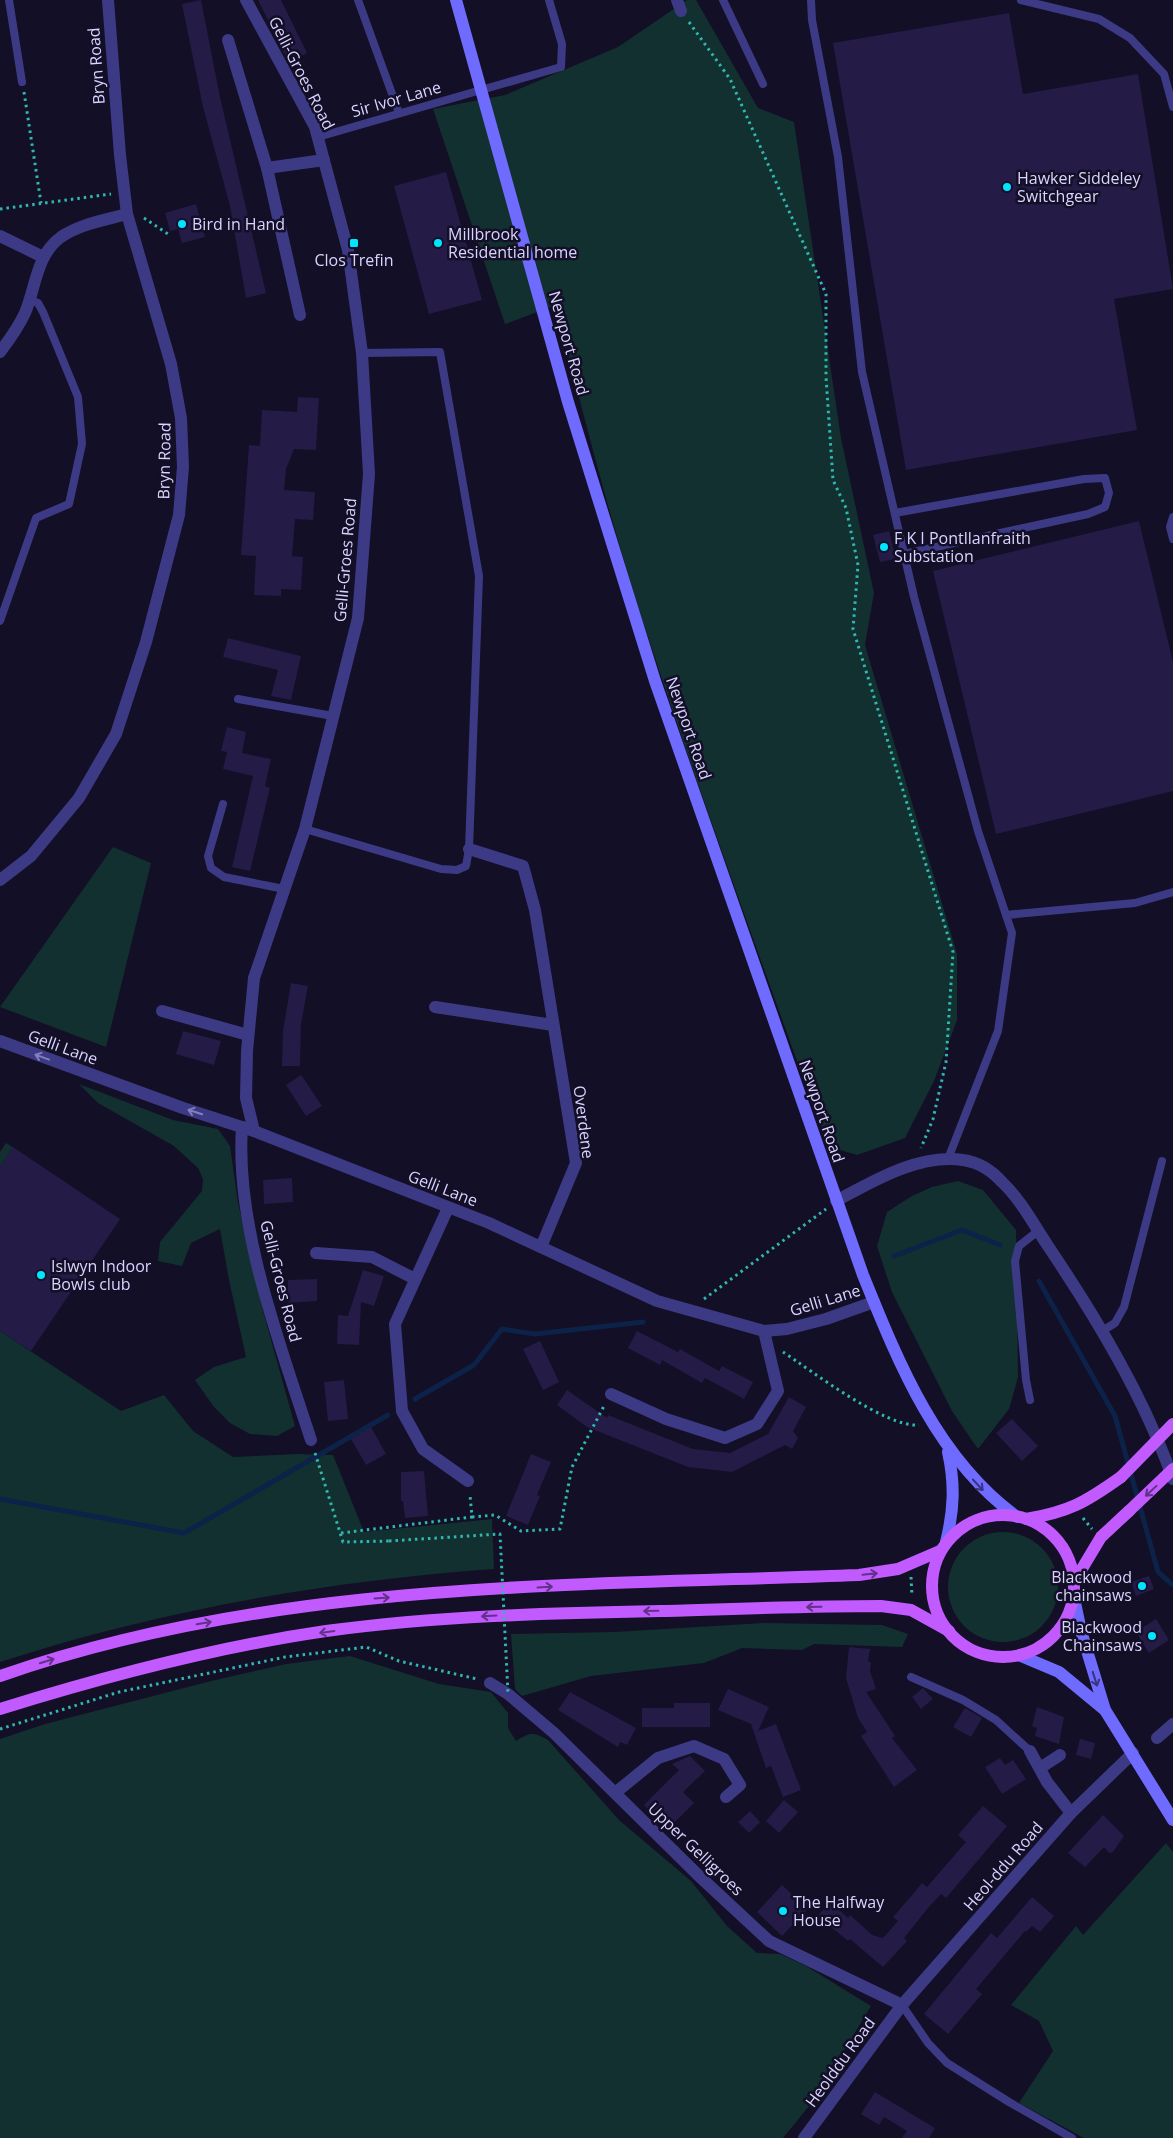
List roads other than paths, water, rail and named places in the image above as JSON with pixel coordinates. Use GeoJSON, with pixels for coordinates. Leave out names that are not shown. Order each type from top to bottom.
{"type":"FeatureCollection","features":[{"type":"Feature","properties":{"kind":"main road","name":"Newport Road"},"geometry":{"type":"LineString","coordinates":[[456,0],[568,402],[655,681],[836,1201],[874,1302],[930,1418],[947,1447],[985,1492],[1021,1518]]}},
{"type":"Feature","properties":{"kind":"main road"},"geometry":{"type":"LineString","coordinates":[[0,1676],[89,1648],[186,1626],[334,1601],[506,1589],[860,1576],[898,1569],[943,1546],[963,1528],[978,1520],[994,1517],[1021,1518],[1052,1514],[1076,1506],[1121,1477],[1173,1424]]}},
{"type":"Feature","properties":{"kind":"main road","name":"Newport Road"},"geometry":{"type":"LineString","coordinates":[[943,1546],[954,1502],[954,1483],[947,1447]]}},
{"type":"Feature","properties":{"kind":"main road"},"geometry":{"type":"LineString","coordinates":[[1074,1582],[1101,1538],[1173,1469]]}},
{"type":"Feature","properties":{"kind":"main road"},"geometry":{"type":"LineString","coordinates":[[1021,1518],[1042,1527],[1058,1542],[1068,1558],[1074,1582],[1074,1598],[1081,1631],[1106,1710],[1173,1820]]}},
{"type":"Feature","properties":{"kind":"main road"},"geometry":{"type":"LineString","coordinates":[[943,1546],[933,1576],[934,1601],[937,1612],[949,1631]]}},
{"type":"Feature","properties":{"kind":"main road"},"geometry":{"type":"LineString","coordinates":[[0,1709],[100,1680],[240,1647],[327,1631],[459,1618],[599,1612],[880,1606],[910,1610],[949,1631],[967,1646],[985,1655],[1009,1658],[1021,1656],[1040,1647],[1054,1635],[1066,1619],[1074,1598]]}},
{"type":"Feature","properties":{"kind":"main road"},"geometry":{"type":"LineString","coordinates":[[1021,1656],[1064,1675],[1106,1710]]}},
{"type":"Feature","properties":{"kind":"street","name":"Bryn Road"},"geometry":{"type":"LineString","coordinates":[[0,880],[31,856],[79,798],[116,734],[146,642],[179,515],[182,467],[181,418],[172,364],[127,214],[108,0]]}},
{"type":"Feature","properties":{"kind":"street","name":"Gelli-Groes Road"},"geometry":{"type":"LineString","coordinates":[[246,0],[315,127],[348,250],[362,353],[369,474],[358,618],[305,829],[254,978],[248,1035],[246,1098],[254,1131]]}},
{"type":"Feature","properties":{"kind":"street"},"geometry":{"type":"LineString","coordinates":[[228,40],[267,168],[300,315]]}},
{"type":"Feature","properties":{"kind":"street"},"geometry":{"type":"LineString","coordinates":[[267,168],[324,160]]}},
{"type":"Feature","properties":{"kind":"street"},"geometry":{"type":"LineString","coordinates":[[0,352],[14,334],[30,300],[43,258],[54,243],[62,236],[84,226],[127,214]]}},
{"type":"Feature","properties":{"kind":"street"},"geometry":{"type":"LineString","coordinates":[[0,236],[43,258]]}},
{"type":"Feature","properties":{"kind":"street","name":"Overdene"},"geometry":{"type":"LineString","coordinates":[[469,849],[523,866],[535,910],[576,1163],[541,1247]]}},
{"type":"Feature","properties":{"kind":"street"},"geometry":{"type":"LineString","coordinates":[[435,1007],[554,1025]]}},
{"type":"Feature","properties":{"kind":"street"},"geometry":{"type":"LineString","coordinates":[[162,1011],[248,1035]]}},
{"type":"Feature","properties":{"kind":"street","name":"Gelli Lane"},"geometry":{"type":"LineString","coordinates":[[0,1041],[174,1105],[254,1131],[489,1223],[657,1301],[689,1310],[765,1337],[787,1328],[826,1319],[874,1302]]}},
{"type":"Feature","properties":{"kind":"street","name":"Gelli-Groes Road"},"geometry":{"type":"LineString","coordinates":[[242,1127],[241,1167],[247,1212],[280,1344],[311,1440]]}},
{"type":"Feature","properties":{"kind":"street"},"geometry":{"type":"LineString","coordinates":[[836,1201],[914,1165],[948,1158],[977,1163],[990,1171],[1010,1190],[1102,1331],[1162,1446],[1173,1479]]}},
{"type":"Feature","properties":{"kind":"street"},"geometry":{"type":"LineString","coordinates":[[448,1208],[395,1324],[402,1411],[423,1449],[468,1481]]}},
{"type":"Feature","properties":{"kind":"street"},"geometry":{"type":"LineString","coordinates":[[316,1252],[372,1257],[415,1279]]}},
{"type":"Feature","properties":{"kind":"street"},"geometry":{"type":"LineString","coordinates":[[611,1394],[666,1419],[725,1438],[758,1424],[778,1391],[765,1337]]}},
{"type":"Feature","properties":{"kind":"street","name":"Upper Gelligroes"},"geometry":{"type":"LineString","coordinates":[[490,1683],[508,1694],[554,1733],[769,1941],[902,2005]]}},
{"type":"Feature","properties":{"kind":"street"},"geometry":{"type":"LineString","coordinates":[[1157,1738],[1173,1724]]}},
{"type":"Feature","properties":{"kind":"street"},"geometry":{"type":"LineString","coordinates":[[615,1793],[658,1758],[694,1746],[724,1759],[740,1785],[726,1797]]}},
{"type":"Feature","properties":{"kind":"street"},"geometry":{"type":"LineString","coordinates":[[1030,1751],[1052,1788],[1071,1813]]}},
{"type":"Feature","properties":{"kind":"street","name":"Heol-ddu Road"},"geometry":{"type":"LineString","coordinates":[[902,2005],[1071,1813],[1133,1753]]}},
{"type":"Feature","properties":{"kind":"street"},"geometry":{"type":"LineString","coordinates":[[1040,1768],[1060,1756]]}},
{"type":"Feature","properties":{"kind":"street","name":"Heolddu Road"},"geometry":{"type":"LineString","coordinates":[[804,2138],[902,2005]]}},
{"type":"Feature","properties":{"kind":"lane"},"geometry":{"type":"LineString","coordinates":[[9,0],[22,82]]}},
{"type":"Feature","properties":{"kind":"lane"},"geometry":{"type":"LineString","coordinates":[[358,0],[398,113]]}},
{"type":"Feature","properties":{"kind":"lane","name":"Sir Ivor Lane"},"geometry":{"type":"LineString","coordinates":[[318,137],[481,88],[561,67],[562,44],[549,0]]}},
{"type":"Feature","properties":{"kind":"lane"},"geometry":{"type":"LineString","coordinates":[[723,0],[763,84]]}},
{"type":"Feature","properties":{"kind":"lane"},"geometry":{"type":"LineString","coordinates":[[811,0],[812,20],[838,157],[862,372],[904,554],[978,832],[1012,933],[998,1031],[948,1158]]}},
{"type":"Feature","properties":{"kind":"lane"},"geometry":{"type":"LineString","coordinates":[[1020,0],[1099,18],[1130,38],[1164,74],[1173,107]]}},
{"type":"Feature","properties":{"kind":"lane"},"geometry":{"type":"LineString","coordinates":[[0,620],[36,518],[69,504],[82,444],[78,397],[43,312],[38,303],[30,300]]}},
{"type":"Feature","properties":{"kind":"lane"},"geometry":{"type":"LineString","coordinates":[[305,829],[441,869],[457,870],[466,866],[469,849],[479,576],[440,352],[362,353]]}},
{"type":"Feature","properties":{"kind":"lane"},"geometry":{"type":"LineString","coordinates":[[895,513],[1084,479],[1105,478],[1110,493],[1105,507],[1088,514],[904,554]]}},
{"type":"Feature","properties":{"kind":"lane"},"geometry":{"type":"LineString","coordinates":[[1173,516],[1170,527],[1173,539]]}},
{"type":"Feature","properties":{"kind":"lane"},"geometry":{"type":"LineString","coordinates":[[238,699],[333,716]]}},
{"type":"Feature","properties":{"kind":"lane"},"geometry":{"type":"LineString","coordinates":[[223,804],[208,856],[211,868],[224,877],[284,889]]}},
{"type":"Feature","properties":{"kind":"lane"},"geometry":{"type":"LineString","coordinates":[[1006,915],[1134,903],[1173,892]]}},
{"type":"Feature","properties":{"kind":"lane"},"geometry":{"type":"LineString","coordinates":[[1102,1331],[1114,1323],[1124,1307],[1162,1161]]}},
{"type":"Feature","properties":{"kind":"lane"},"geometry":{"type":"LineString","coordinates":[[1030,1400],[1026,1380],[1015,1261],[1019,1246],[1038,1231]]}},
{"type":"Feature","properties":{"kind":"lane"},"geometry":{"type":"LineString","coordinates":[[911,1677],[963,1700],[996,1720],[1030,1751]]}},
{"type":"Feature","properties":{"kind":"lane"},"geometry":{"type":"LineString","coordinates":[[902,2005],[928,2043],[947,2063],[1014,2106],[1072,2138]]}},
{"type":"Feature","properties":{"kind":"waterway"},"geometry":{"type":"LineString","coordinates":[[894,1256],[962,1230],[1000,1245]]}},
{"type":"Feature","properties":{"kind":"waterway"},"geometry":{"type":"LineString","coordinates":[[1039,1281],[1115,1416],[1158,1572],[1173,1585]]}},
{"type":"Feature","properties":{"kind":"waterway"},"geometry":{"type":"LineString","coordinates":[[415,1399],[474,1365],[502,1329],[535,1334],[643,1322]]}},
{"type":"Feature","properties":{"kind":"waterway"},"geometry":{"type":"LineString","coordinates":[[0,1499],[184,1533],[388,1415]]}},
{"type":"Feature","properties":{"kind":"place","name":"Hawker Siddeley Switchgear"},"geometry":{"type":"Point","coordinates":[1007,187]}},
{"type":"Feature","properties":{"kind":"place","name":"Bird in Hand"},"geometry":{"type":"Point","coordinates":[182,224]}},
{"type":"Feature","properties":{"kind":"place","name":"Clos Trefin"},"geometry":{"type":"Point","coordinates":[354,243]}},
{"type":"Feature","properties":{"kind":"place","name":"Millbrook Residential home"},"geometry":{"type":"Point","coordinates":[438,243]}},
{"type":"Feature","properties":{"kind":"place","name":"F K I Pontllanfraith Substation"},"geometry":{"type":"Point","coordinates":[884,547]}},
{"type":"Feature","properties":{"kind":"place","name":"Islwyn Indoor Bowls club"},"geometry":{"type":"Point","coordinates":[41,1275]}},
{"type":"Feature","properties":{"kind":"place","name":"Blackwood chainsaws"},"geometry":{"type":"Point","coordinates":[1142,1586]}},
{"type":"Feature","properties":{"kind":"place","name":"Blackwood Chainsaws"},"geometry":{"type":"Point","coordinates":[1152,1636]}},
{"type":"Feature","properties":{"kind":"place","name":"The Halfway House"},"geometry":{"type":"Point","coordinates":[783,1911]}}]}
